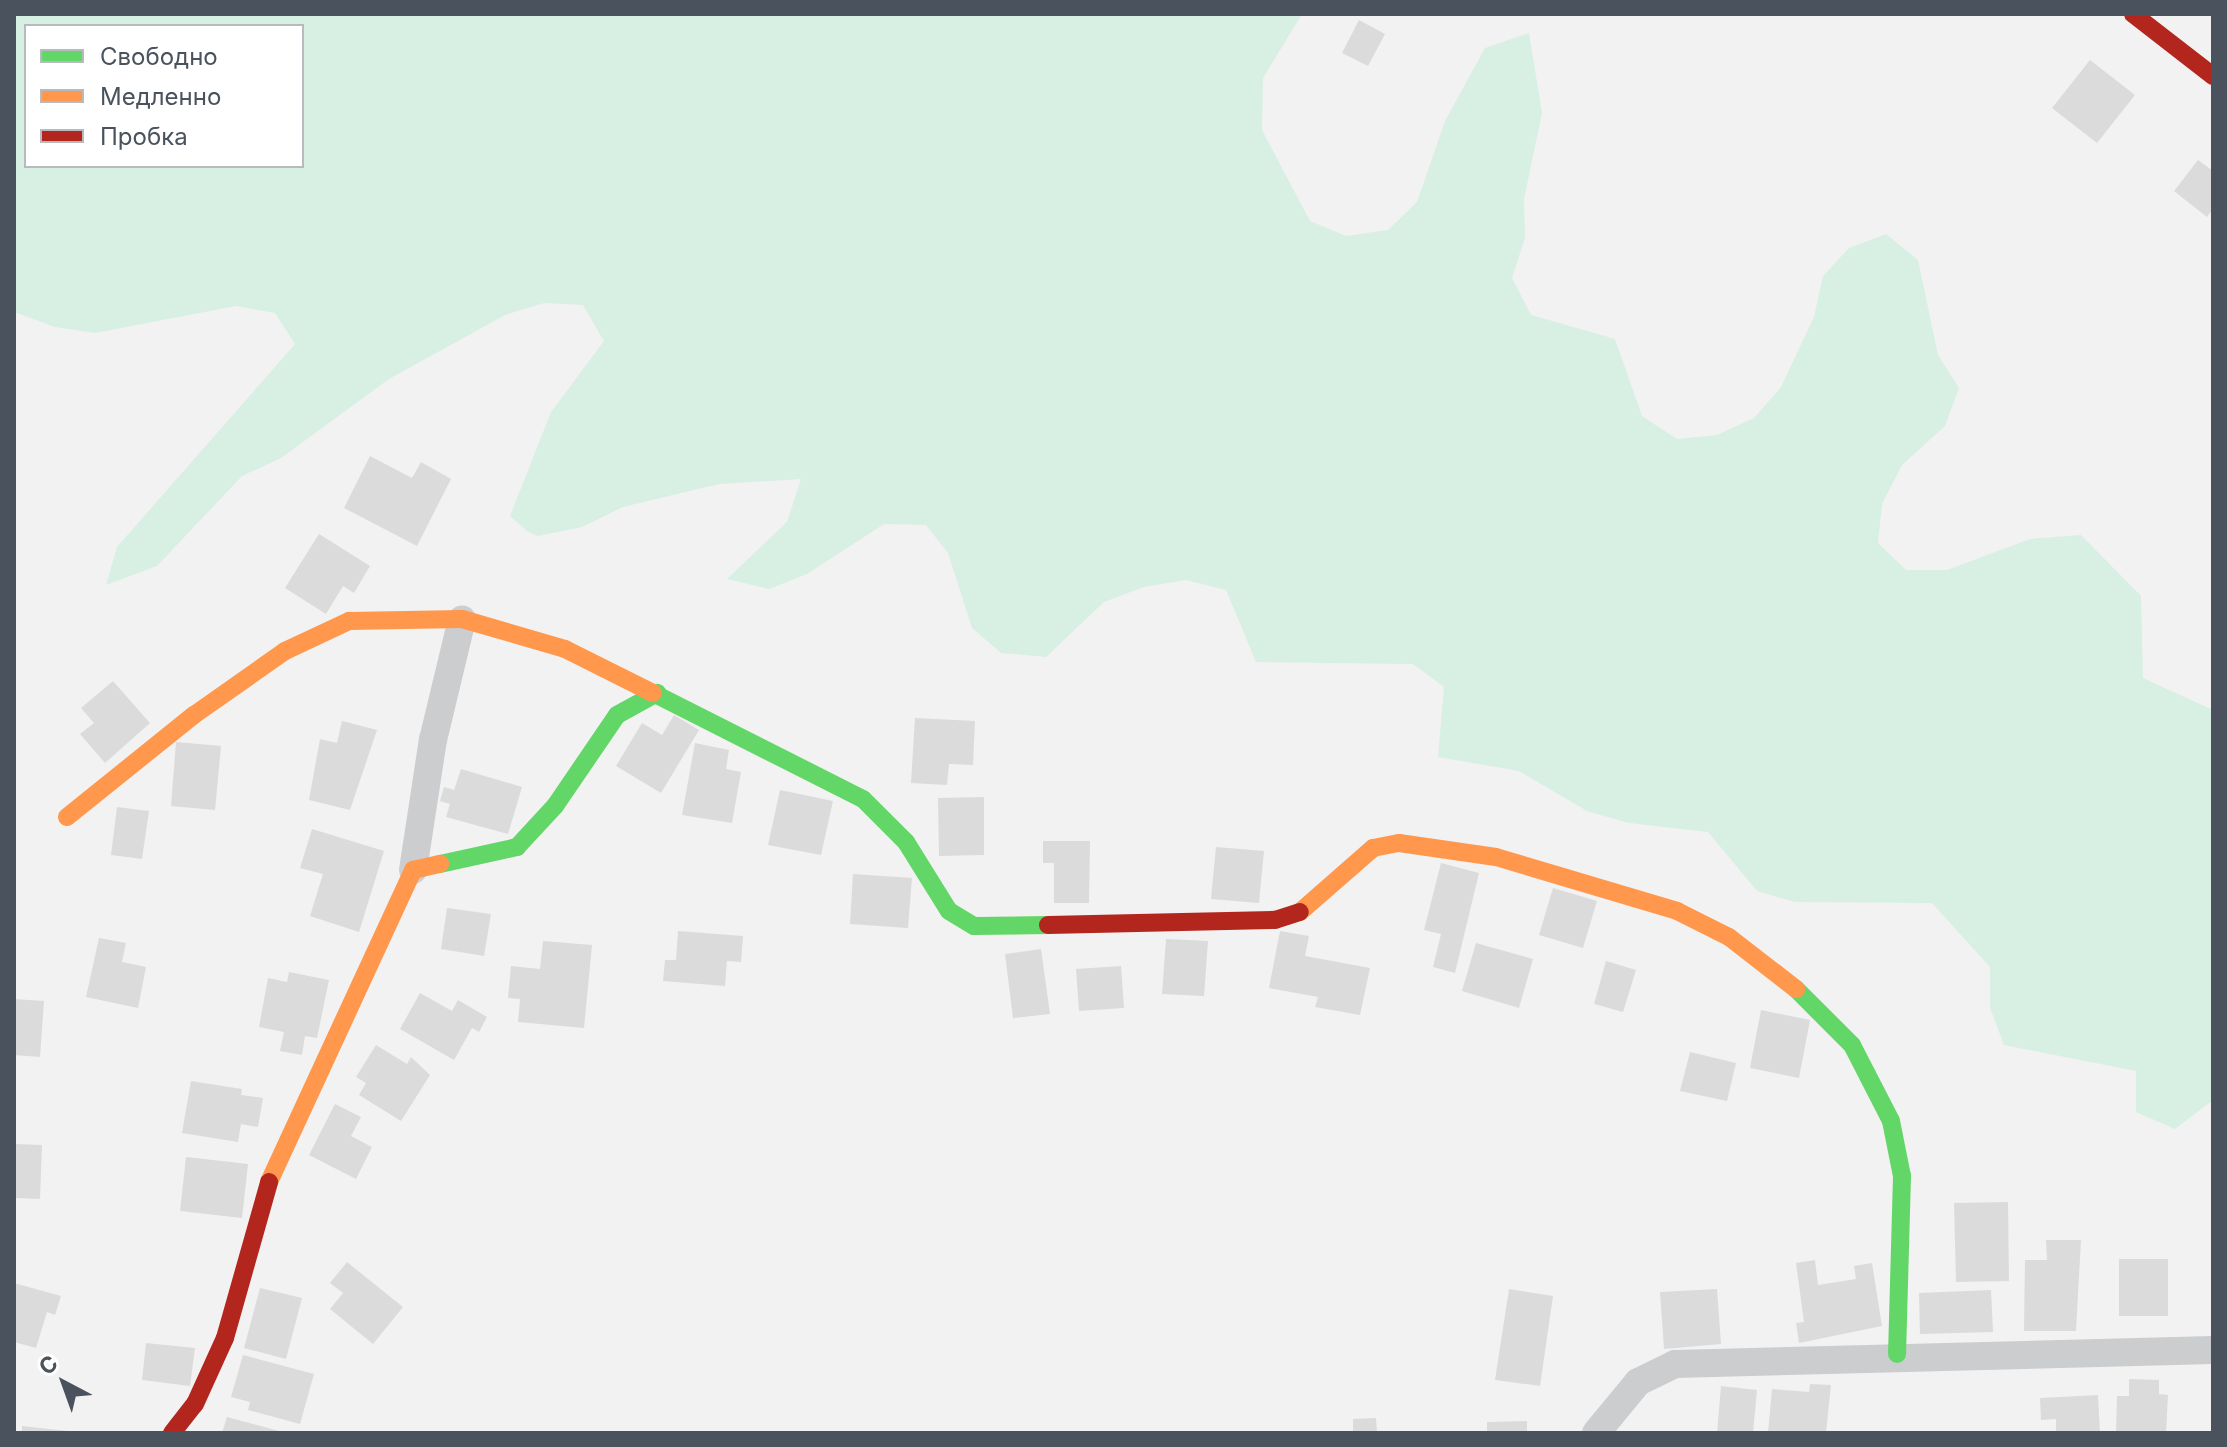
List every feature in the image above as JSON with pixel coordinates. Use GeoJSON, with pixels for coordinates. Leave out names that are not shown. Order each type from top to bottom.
{"type":"FeatureCollection","features":[{"type":"Feature","properties":{"kind":"street"},"geometry":{"type":"LineString","coordinates":[[2133,14],[2213,76]]}},
{"type":"Feature","properties":{"kind":"street"},"geometry":{"type":"LineString","coordinates":[[172,1433],[195,1404],[225,1338],[273,1167],[413,870],[433,740],[462,619]]}},
{"type":"Feature","properties":{"kind":"street"},"geometry":{"type":"LineString","coordinates":[[67,817],[194,715],[285,651],[349,621],[462,619],[565,649],[863,799],[906,842],[949,911],[974,926],[1275,920],[1306,910],[1373,848],[1399,843],[1496,857],[1536,868],[1677,911],[1729,937],[1822,1010],[1852,1045],[1891,1121],[1902,1176],[1897,1354]]}},
{"type":"Feature","properties":{"kind":"street"},"geometry":{"type":"LineString","coordinates":[[413,870],[517,847],[555,806],[617,715],[657,693]]}},
{"type":"Feature","properties":{"kind":"street"},"geometry":{"type":"LineString","coordinates":[[1596,1433],[1638,1382],[1675,1364],[1897,1354],[2213,1350]]}},
{"type":"Feature","properties":{"kind":"green space"},"geometry":{"type":"Polygon","coordinates":[[[14,14],[1302,14],[1263,78],[1262,130],[1310,221],[1346,236],[1388,230],[1417,202],[1445,121],[1485,48],[1529,33],[1542,113],[1524,199],[1525,238],[1512,278],[1531,315],[1615,339],[1642,416],[1677,439],[1717,435],[1754,418],[1781,387],[1814,317],[1823,276],[1849,248],[1886,234],[1918,260],[1938,355],[1959,388],[1945,426],[1902,465],[1882,504],[1878,543],[1906,570],[1947,570],[2030,539],[2081,535],[2141,596],[2143,678],[2213,710],[2213,1100],[2175,1129],[2136,1112],[2136,1071],[2004,1045],[1990,1008],[1990,967],[1932,903],[1795,902],[1757,891],[1708,832],[1629,823],[1587,811],[1519,771],[1438,757],[1444,687],[1413,664],[1256,662],[1226,590],[1186,580],[1144,587],[1104,602],[1046,657],[1001,653],[972,628],[948,553],[926,525],[884,524],[807,574],[769,589],[727,579],[787,522],[801,479],[719,484],[623,507],[582,527],[538,536],[527,531],[510,516],[551,412],[604,341],[583,305],[544,303],[505,315],[389,379],[281,458],[242,476],[157,566],[106,585],[117,547],[295,344],[275,313],[236,306],[95,333],[55,327],[14,312],[14,14]]]}},
{"type":"Feature","properties":{"kind":"building"},"geometry":{"type":"Polygon","coordinates":[[[1359,20],[1385,34],[1368,66],[1342,53],[1359,20]]]}},
{"type":"Feature","properties":{"kind":"building"},"geometry":{"type":"Polygon","coordinates":[[[2090,60],[2135,95],[2097,143],[2052,108],[2090,60]]]}},
{"type":"Feature","properties":{"kind":"building"},"geometry":{"type":"Polygon","coordinates":[[[2198,160],[2213,171],[2213,209],[2207,217],[2174,191],[2198,160]]]}},
{"type":"Feature","properties":{"kind":"building"},"geometry":{"type":"Polygon","coordinates":[[[370,456],[412,478],[421,462],[451,479],[417,546],[344,508],[370,456]]]}},
{"type":"Feature","properties":{"kind":"building"},"geometry":{"type":"Polygon","coordinates":[[[319,534],[370,566],[354,593],[343,586],[326,614],[285,588],[319,534]]]}},
{"type":"Feature","properties":{"kind":"building"},"geometry":{"type":"Polygon","coordinates":[[[113,681],[150,723],[105,763],[80,734],[94,723],[81,708],[113,681]]]}},
{"type":"Feature","properties":{"kind":"building"},"geometry":{"type":"Polygon","coordinates":[[[674,715],[699,730],[661,793],[616,766],[642,723],[662,735],[674,715]]]}},
{"type":"Feature","properties":{"kind":"building"},"geometry":{"type":"Polygon","coordinates":[[[915,718],[975,721],[973,765],[949,764],[947,785],[911,783],[915,718]]]}},
{"type":"Feature","properties":{"kind":"building"},"geometry":{"type":"Polygon","coordinates":[[[342,721],[377,730],[350,810],[309,800],[320,739],[337,743],[342,721]]]}},
{"type":"Feature","properties":{"kind":"building"},"geometry":{"type":"Polygon","coordinates":[[[176,742],[221,746],[215,810],[171,806],[176,742]]]}},
{"type":"Feature","properties":{"kind":"building"},"geometry":{"type":"Polygon","coordinates":[[[695,743],[729,750],[726,769],[741,772],[732,823],[682,815],[695,743]]]}},
{"type":"Feature","properties":{"kind":"building"},"geometry":{"type":"Polygon","coordinates":[[[461,769],[522,787],[508,834],[446,817],[450,804],[440,801],[444,787],[454,790],[461,769]]]}},
{"type":"Feature","properties":{"kind":"building"},"geometry":{"type":"Polygon","coordinates":[[[780,790],[833,801],[821,855],[768,845],[780,790]]]}},
{"type":"Feature","properties":{"kind":"building"},"geometry":{"type":"Polygon","coordinates":[[[984,797],[984,855],[939,856],[938,798],[984,797]]]}},
{"type":"Feature","properties":{"kind":"building"},"geometry":{"type":"Polygon","coordinates":[[[117,807],[149,811],[142,859],[111,855],[117,807]]]}},
{"type":"Feature","properties":{"kind":"building"},"geometry":{"type":"Polygon","coordinates":[[[312,829],[384,851],[359,932],[310,916],[323,874],[300,868],[312,829]]]}},
{"type":"Feature","properties":{"kind":"building"},"geometry":{"type":"Polygon","coordinates":[[[1043,841],[1090,841],[1089,903],[1054,903],[1054,863],[1043,863],[1043,841]]]}},
{"type":"Feature","properties":{"kind":"building"},"geometry":{"type":"Polygon","coordinates":[[[1216,847],[1264,851],[1259,903],[1211,899],[1216,847]]]}},
{"type":"Feature","properties":{"kind":"building"},"geometry":{"type":"Polygon","coordinates":[[[1441,863],[1479,873],[1455,973],[1433,967],[1441,934],[1424,930],[1441,863]]]}},
{"type":"Feature","properties":{"kind":"building"},"geometry":{"type":"Polygon","coordinates":[[[853,874],[912,878],[908,928],[850,924],[853,874]]]}},
{"type":"Feature","properties":{"kind":"building"},"geometry":{"type":"Polygon","coordinates":[[[1553,888],[1597,901],[1583,948],[1539,935],[1553,888]]]}},
{"type":"Feature","properties":{"kind":"building"},"geometry":{"type":"Polygon","coordinates":[[[447,908],[491,914],[484,956],[441,949],[447,908]]]}},
{"type":"Feature","properties":{"kind":"building"},"geometry":{"type":"Polygon","coordinates":[[[678,931],[743,936],[741,962],[727,961],[725,986],[663,981],[665,960],[676,960],[678,931]]]}},
{"type":"Feature","properties":{"kind":"building"},"geometry":{"type":"Polygon","coordinates":[[[1280,931],[1309,936],[1305,956],[1370,968],[1360,1015],[1315,1007],[1318,997],[1269,988],[1280,931]]]}},
{"type":"Feature","properties":{"kind":"building"},"geometry":{"type":"Polygon","coordinates":[[[99,938],[126,943],[122,962],[146,967],[138,1008],[86,997],[99,938]]]}},
{"type":"Feature","properties":{"kind":"building"},"geometry":{"type":"Polygon","coordinates":[[[1166,939],[1208,941],[1204,996],[1162,994],[1166,939]]]}},
{"type":"Feature","properties":{"kind":"building"},"geometry":{"type":"Polygon","coordinates":[[[543,941],[592,945],[584,1028],[518,1022],[520,999],[508,998],[511,966],[540,969],[543,941]]]}},
{"type":"Feature","properties":{"kind":"building"},"geometry":{"type":"Polygon","coordinates":[[[1476,943],[1533,959],[1519,1008],[1462,991],[1476,943]]]}},
{"type":"Feature","properties":{"kind":"building"},"geometry":{"type":"Polygon","coordinates":[[[1041,949],[1050,1014],[1013,1018],[1005,954],[1041,949]]]}},
{"type":"Feature","properties":{"kind":"building"},"geometry":{"type":"Polygon","coordinates":[[[1606,961],[1636,970],[1623,1012],[1594,1004],[1606,961]]]}},
{"type":"Feature","properties":{"kind":"building"},"geometry":{"type":"Polygon","coordinates":[[[1121,966],[1124,1008],[1079,1011],[1076,969],[1121,966]]]}},
{"type":"Feature","properties":{"kind":"building"},"geometry":{"type":"Polygon","coordinates":[[[289,972],[329,980],[317,1038],[305,1036],[302,1055],[280,1051],[284,1032],[259,1027],[268,978],[287,982],[289,972]]]}},
{"type":"Feature","properties":{"kind":"building"},"geometry":{"type":"Polygon","coordinates":[[[420,993],[452,1011],[458,1000],[487,1017],[479,1032],[472,1028],[454,1060],[400,1029],[420,993]]]}},
{"type":"Feature","properties":{"kind":"building"},"geometry":{"type":"Polygon","coordinates":[[[14,999],[44,1001],[40,1057],[14,1055],[14,999]]]}},
{"type":"Feature","properties":{"kind":"building"},"geometry":{"type":"Polygon","coordinates":[[[1761,1010],[1810,1020],[1799,1078],[1750,1068],[1761,1010]]]}},
{"type":"Feature","properties":{"kind":"building"},"geometry":{"type":"Polygon","coordinates":[[[376,1045],[407,1064],[411,1057],[430,1075],[401,1121],[359,1095],[366,1083],[356,1077],[376,1045]]]}},
{"type":"Feature","properties":{"kind":"building"},"geometry":{"type":"Polygon","coordinates":[[[1690,1052],[1736,1063],[1727,1101],[1680,1091],[1690,1052]]]}},
{"type":"Feature","properties":{"kind":"building"},"geometry":{"type":"Polygon","coordinates":[[[191,1081],[242,1089],[241,1095],[263,1098],[258,1127],[241,1124],[238,1142],[182,1133],[191,1081]]]}},
{"type":"Feature","properties":{"kind":"building"},"geometry":{"type":"Polygon","coordinates":[[[335,1104],[361,1117],[351,1136],[372,1147],[356,1179],[309,1155],[335,1104]]]}},
{"type":"Feature","properties":{"kind":"building"},"geometry":{"type":"Polygon","coordinates":[[[14,1144],[42,1145],[40,1199],[14,1198],[14,1144]]]}},
{"type":"Feature","properties":{"kind":"building"},"geometry":{"type":"Polygon","coordinates":[[[186,1157],[248,1164],[242,1218],[180,1211],[186,1157]]]}},
{"type":"Feature","properties":{"kind":"building"},"geometry":{"type":"Polygon","coordinates":[[[2008,1202],[2009,1281],[1956,1282],[1954,1203],[2008,1202]]]}},
{"type":"Feature","properties":{"kind":"building"},"geometry":{"type":"Polygon","coordinates":[[[2046,1240],[2081,1240],[2076,1331],[2024,1331],[2025,1260],[2047,1260],[2046,1240]]]}},
{"type":"Feature","properties":{"kind":"building"},"geometry":{"type":"Polygon","coordinates":[[[2119,1259],[2168,1259],[2168,1316],[2119,1316],[2119,1259]]]}},
{"type":"Feature","properties":{"kind":"building"},"geometry":{"type":"Polygon","coordinates":[[[1815,1260],[1818,1285],[1856,1279],[1854,1266],[1872,1263],[1882,1326],[1799,1343],[1796,1323],[1804,1322],[1796,1263],[1815,1260]]]}},
{"type":"Feature","properties":{"kind":"building"},"geometry":{"type":"Polygon","coordinates":[[[347,1262],[403,1307],[373,1344],[330,1309],[343,1293],[330,1283],[347,1262]]]}},
{"type":"Feature","properties":{"kind":"building"},"geometry":{"type":"Polygon","coordinates":[[[14,1283],[61,1296],[55,1315],[47,1312],[36,1348],[14,1342],[14,1283]]]}},
{"type":"Feature","properties":{"kind":"building"},"geometry":{"type":"Polygon","coordinates":[[[260,1288],[302,1298],[286,1359],[244,1348],[260,1288]]]}},
{"type":"Feature","properties":{"kind":"building"},"geometry":{"type":"Polygon","coordinates":[[[1509,1289],[1553,1296],[1540,1386],[1495,1380],[1509,1289]]]}},
{"type":"Feature","properties":{"kind":"building"},"geometry":{"type":"Polygon","coordinates":[[[1717,1289],[1721,1344],[1664,1349],[1660,1292],[1717,1289]]]}},
{"type":"Feature","properties":{"kind":"building"},"geometry":{"type":"Polygon","coordinates":[[[1991,1290],[1993,1332],[1920,1334],[1919,1293],[1991,1290]]]}},
{"type":"Feature","properties":{"kind":"building"},"geometry":{"type":"Polygon","coordinates":[[[146,1343],[195,1348],[190,1386],[142,1380],[146,1343]]]}},
{"type":"Feature","properties":{"kind":"building"},"geometry":{"type":"Polygon","coordinates":[[[243,1355],[314,1374],[300,1424],[248,1410],[250,1402],[231,1397],[243,1355]]]}},
{"type":"Feature","properties":{"kind":"building"},"geometry":{"type":"Polygon","coordinates":[[[2129,1379],[2159,1380],[2159,1394],[2168,1395],[2166,1433],[2116,1433],[2117,1396],[2129,1396],[2129,1379]]]}},
{"type":"Feature","properties":{"kind":"building"},"geometry":{"type":"Polygon","coordinates":[[[1810,1384],[1831,1385],[1826,1433],[1768,1433],[1772,1389],[1809,1392],[1810,1384]]]}},
{"type":"Feature","properties":{"kind":"building"},"geometry":{"type":"Polygon","coordinates":[[[1721,1386],[1757,1390],[1753,1433],[1717,1433],[1721,1386]]]}},
{"type":"Feature","properties":{"kind":"building"},"geometry":{"type":"Polygon","coordinates":[[[2098,1395],[2100,1433],[2056,1433],[2056,1419],[2041,1420],[2040,1398],[2098,1395]]]}},
{"type":"Feature","properties":{"kind":"building"},"geometry":{"type":"Polygon","coordinates":[[[227,1417],[283,1432],[283,1433],[222,1433],[227,1417]]]}},
{"type":"Feature","properties":{"kind":"building"},"geometry":{"type":"Polygon","coordinates":[[[1376,1418],[1377,1433],[1353,1433],[1353,1419],[1376,1418]]]}},
{"type":"Feature","properties":{"kind":"building"},"geometry":{"type":"Polygon","coordinates":[[[1527,1421],[1527,1433],[1487,1433],[1487,1422],[1527,1421]]]}},
{"type":"Feature","properties":{"kind":"building"},"geometry":{"type":"Polygon","coordinates":[[[22,1426],[68,1431],[68,1433],[22,1433],[22,1426]]]}},
{"type":"Feature","properties":{"kind":"traffic: fast"},"geometry":{"type":"LineString","coordinates":[[653,693],[863,799],[906,842],[949,911],[974,926],[1048,925]]}},
{"type":"Feature","properties":{"kind":"traffic: fast"},"geometry":{"type":"LineString","coordinates":[[440,864],[517,847],[555,806],[617,715],[657,693]]}},
{"type":"Feature","properties":{"kind":"traffic: fast"},"geometry":{"type":"LineString","coordinates":[[1796,989],[1852,1045],[1891,1121],[1902,1176],[1897,1354]]}},
{"type":"Feature","properties":{"kind":"traffic: slow"},"geometry":{"type":"LineString","coordinates":[[67,817],[194,715],[285,651],[349,621],[462,619],[565,649],[653,693]]}},
{"type":"Feature","properties":{"kind":"traffic: slow"},"geometry":{"type":"LineString","coordinates":[[1300,912],[1373,848],[1399,843],[1496,857],[1677,911],[1729,937],[1796,989]]}},
{"type":"Feature","properties":{"kind":"traffic: slow"},"geometry":{"type":"LineString","coordinates":[[269,1182],[413,870],[440,864]]}},
{"type":"Feature","properties":{"kind":"traffic: jam"},"geometry":{"type":"LineString","coordinates":[[2133,14],[2213,76]]}},
{"type":"Feature","properties":{"kind":"traffic: jam"},"geometry":{"type":"LineString","coordinates":[[1048,925],[1275,920],[1300,912]]}},
{"type":"Feature","properties":{"kind":"traffic: jam"},"geometry":{"type":"LineString","coordinates":[[172,1433],[195,1404],[225,1338],[269,1182]]}}]}
